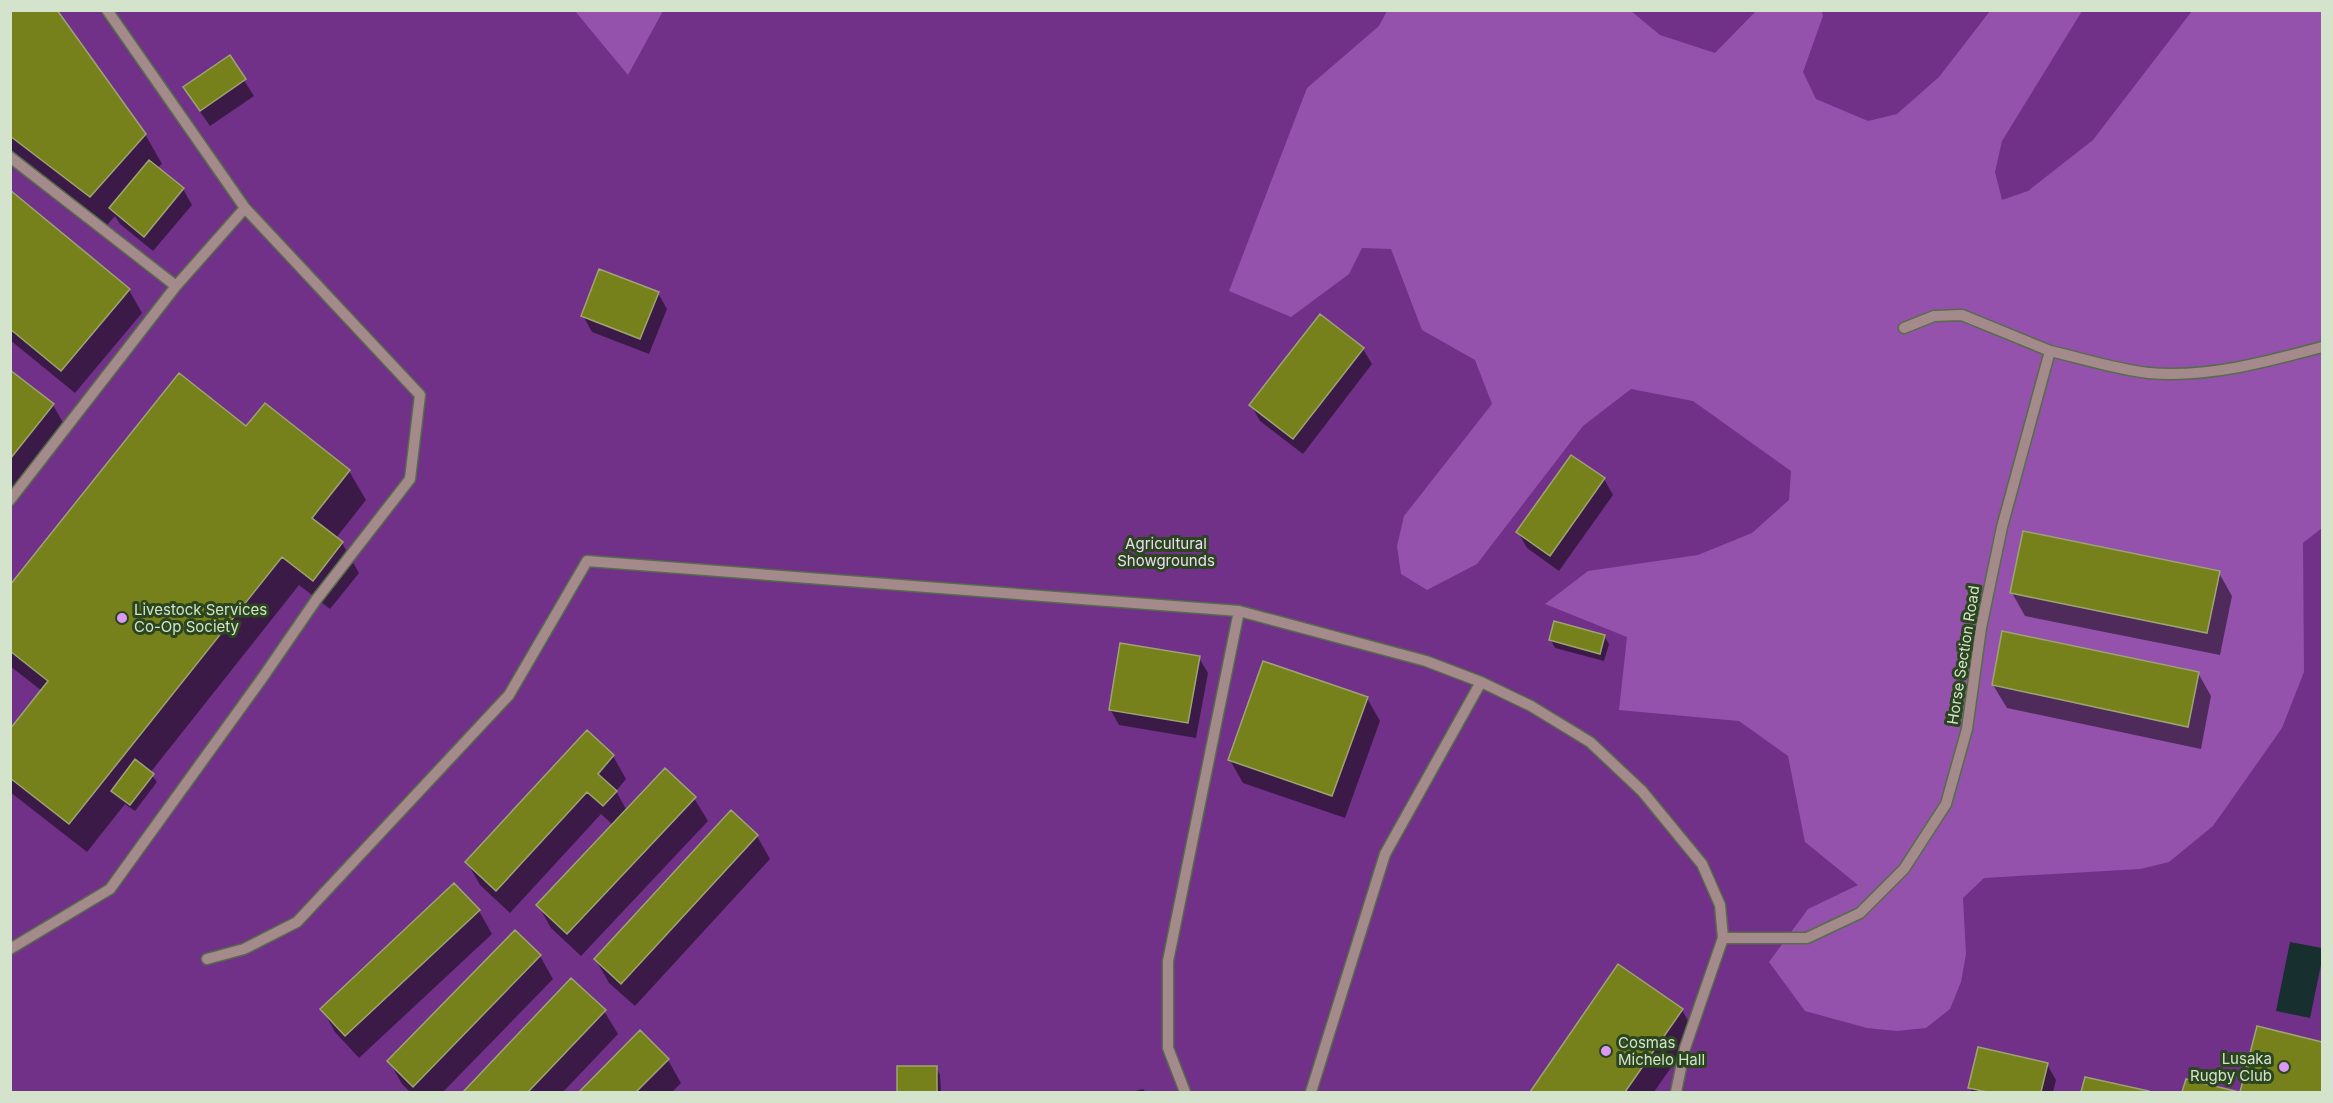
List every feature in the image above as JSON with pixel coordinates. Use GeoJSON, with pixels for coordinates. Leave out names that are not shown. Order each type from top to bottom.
{"type":"FeatureCollection","features":[{"type":"Feature","properties":{"kind":"lane"},"geometry":{"type":"LineString","coordinates":[[10,949],[110,888],[316,600],[410,479],[420,394],[245,208],[107,10]]}},
{"type":"Feature","properties":{"kind":"lane"},"geometry":{"type":"LineString","coordinates":[[10,157],[176,286]]}},
{"type":"Feature","properties":{"kind":"lane"},"geometry":{"type":"LineString","coordinates":[[10,500],[176,286],[245,208]]}},
{"type":"Feature","properties":{"kind":"lane"},"geometry":{"type":"LineString","coordinates":[[1904,328],[1934,315],[1962,315],[2050,351],[2148,373],[2192,374],[2261,363],[2322,347]]}},
{"type":"Feature","properties":{"kind":"lane","name":"Horse Section Road"},"geometry":{"type":"LineString","coordinates":[[1723,938],[1807,938],[1860,914],[1904,869],[1946,804],[1967,729],[1981,628],[2002,528],[2050,351]]}},
{"type":"Feature","properties":{"kind":"lane"},"geometry":{"type":"LineString","coordinates":[[207,959],[244,950],[297,922],[509,695],[587,561],[1239,611],[1426,661],[1481,682],[1531,706],[1590,742],[1642,791],[1702,864],[1720,905],[1723,938],[1685,1048],[1676,1092]]}},
{"type":"Feature","properties":{"kind":"lane"},"geometry":{"type":"LineString","coordinates":[[1185,1092],[1168,1048],[1168,961],[1239,611]]}},
{"type":"Feature","properties":{"kind":"lane"},"geometry":{"type":"LineString","coordinates":[[1311,1092],[1385,854],[1481,682]]}},
{"type":"Feature","properties":{"kind":"green space","name":"Agricultural Showgrounds"},"geometry":{"type":"Polygon","coordinates":[[[10,11],[2322,11],[2322,1092],[11,1092],[10,11]]]}},
{"type":"Feature","properties":{"kind":"shaded area"},"geometry":{"type":"Polygon","coordinates":[[[575,11],[663,11],[628,75],[575,11]]]}},
{"type":"Feature","properties":{"kind":"shaded area"},"geometry":{"type":"Polygon","coordinates":[[[1387,11],[1631,11],[1660,35],[1715,53],[1756,11],[1822,11],[1823,16],[1803,72],[1816,99],[1868,121],[1897,114],[1939,77],[1990,11],[2082,11],[2002,141],[1995,172],[2002,200],[2028,191],[2093,140],[2192,11],[2322,11],[2322,528],[2303,543],[2304,672],[2282,728],[2213,826],[2169,862],[2140,869],[1984,878],[1963,898],[1966,954],[1961,982],[1950,1009],[1926,1028],[1897,1031],[1867,1028],[1805,1011],[1769,962],[1808,909],[1858,885],[1805,842],[1788,756],[1739,721],[1619,710],[1627,637],[1545,604],[1588,571],[1698,555],[1752,533],[1789,500],[1791,471],[1693,401],[1631,389],[1583,426],[1477,564],[1427,590],[1401,574],[1397,546],[1404,516],[1492,404],[1475,360],[1422,330],[1391,249],[1362,248],[1349,274],[1291,317],[1229,291],[1307,88],[1379,26],[1387,11]]]}},
{"type":"Feature","properties":{"kind":"water"},"geometry":{"type":"Polygon","coordinates":[[[2290,942],[2322,948],[2322,960],[2310,1018],[2276,1011],[2290,942]]]}},
{"type":"Feature","properties":{"kind":"building"},"geometry":{"type":"Polygon","coordinates":[[[10,10],[57,10],[146,134],[90,197],[10,136],[10,10]]]}},
{"type":"Feature","properties":{"kind":"building"},"geometry":{"type":"Polygon","coordinates":[[[230,55],[246,79],[200,111],[183,87],[230,55]]]}},
{"type":"Feature","properties":{"kind":"building"},"geometry":{"type":"Polygon","coordinates":[[[149,160],[184,188],[144,237],[109,208],[149,160]]]}},
{"type":"Feature","properties":{"kind":"building"},"geometry":{"type":"Polygon","coordinates":[[[10,190],[130,289],[61,371],[10,329],[10,190]]]}},
{"type":"Feature","properties":{"kind":"building"},"geometry":{"type":"Polygon","coordinates":[[[599,269],[659,292],[640,339],[581,316],[599,269]]]}},
{"type":"Feature","properties":{"kind":"building"},"geometry":{"type":"Polygon","coordinates":[[[1320,314],[1364,348],[1293,439],[1249,405],[1320,314]]]}},
{"type":"Feature","properties":{"kind":"building"},"geometry":{"type":"Polygon","coordinates":[[[10,370],[54,404],[10,459],[10,370]]]}},
{"type":"Feature","properties":{"kind":"building","name":"Livestock Services Co-Op Society"},"geometry":{"type":"Polygon","coordinates":[[[179,373],[246,426],[265,403],[350,470],[312,518],[343,542],[313,581],[282,557],[69,824],[10,778],[10,729],[48,681],[10,651],[10,585],[179,373]]]}},
{"type":"Feature","properties":{"kind":"building"},"geometry":{"type":"Polygon","coordinates":[[[1571,455],[1605,478],[1550,556],[1516,532],[1571,455]]]}},
{"type":"Feature","properties":{"kind":"building"},"geometry":{"type":"Polygon","coordinates":[[[2023,531],[2220,571],[2207,633],[2010,593],[2023,531]]]}},
{"type":"Feature","properties":{"kind":"building"},"geometry":{"type":"Polygon","coordinates":[[[1554,621],[1605,635],[1600,654],[1549,640],[1554,621]]]}},
{"type":"Feature","properties":{"kind":"building"},"geometry":{"type":"Polygon","coordinates":[[[2002,631],[2199,672],[2188,727],[1992,685],[2002,631]]]}},
{"type":"Feature","properties":{"kind":"building"},"geometry":{"type":"Polygon","coordinates":[[[1120,643],[1200,656],[1188,723],[1109,710],[1120,643]]]}},
{"type":"Feature","properties":{"kind":"building"},"geometry":{"type":"Polygon","coordinates":[[[1263,661],[1368,697],[1332,796],[1228,760],[1263,661]]]}},
{"type":"Feature","properties":{"kind":"building"},"geometry":{"type":"Polygon","coordinates":[[[587,730],[614,755],[598,774],[617,791],[603,806],[587,792],[496,891],[465,862],[587,730]]]}},
{"type":"Feature","properties":{"kind":"building"},"geometry":{"type":"Polygon","coordinates":[[[135,759],[154,774],[130,805],[111,791],[135,759]]]}},
{"type":"Feature","properties":{"kind":"building"},"geometry":{"type":"Polygon","coordinates":[[[665,768],[696,797],[567,934],[536,905],[665,768]]]}},
{"type":"Feature","properties":{"kind":"building"},"geometry":{"type":"Polygon","coordinates":[[[731,810],[758,835],[621,984],[594,959],[731,810]]]}},
{"type":"Feature","properties":{"kind":"building"},"geometry":{"type":"Polygon","coordinates":[[[454,883],[480,910],[345,1036],[320,1009],[454,883]]]}},
{"type":"Feature","properties":{"kind":"building"},"geometry":{"type":"Polygon","coordinates":[[[515,930],[541,955],[413,1087],[387,1061],[515,930]]]}},
{"type":"Feature","properties":{"kind":"building","name":"Cosmas Michelo Hall"},"geometry":{"type":"Polygon","coordinates":[[[1618,964],[1683,1009],[1625,1092],[1530,1092],[1618,964]]]}},
{"type":"Feature","properties":{"kind":"building"},"geometry":{"type":"Polygon","coordinates":[[[571,978],[606,1010],[528,1092],[463,1092],[571,978]]]}},
{"type":"Feature","properties":{"kind":"building","name":"Lusaka Rugby Club"},"geometry":{"type":"Polygon","coordinates":[[[2257,1026],[2322,1042],[2322,1092],[2240,1092],[2257,1026]]]}},
{"type":"Feature","properties":{"kind":"building"},"geometry":{"type":"Polygon","coordinates":[[[640,1030],[669,1059],[636,1092],[579,1092],[640,1030]]]}},
{"type":"Feature","properties":{"kind":"building"},"geometry":{"type":"Polygon","coordinates":[[[1978,1047],[2048,1063],[2041,1092],[1987,1092],[1968,1088],[1978,1047]]]}},
{"type":"Feature","properties":{"kind":"building"},"geometry":{"type":"Polygon","coordinates":[[[897,1066],[937,1066],[937,1092],[897,1092],[897,1066]]]}},
{"type":"Feature","properties":{"kind":"building"},"geometry":{"type":"Polygon","coordinates":[[[2085,1077],[2149,1091],[2149,1092],[2081,1092],[2085,1077]]]}},
{"type":"Feature","properties":{"kind":"building","name":"Lusaka Rugby Club"},"geometry":{"type":"Polygon","coordinates":[[[2186,1079],[2239,1092],[2182,1092],[2186,1079]]]}},
{"type":"Feature","properties":{"kind":"place","name":"Livestock Services Co-Op Society"},"geometry":{"type":"Point","coordinates":[122,618]}},
{"type":"Feature","properties":{"kind":"place","name":"Cosmas Michelo Hall"},"geometry":{"type":"Point","coordinates":[1606,1051]}},
{"type":"Feature","properties":{"kind":"place","name":"Lusaka Rugby Club"},"geometry":{"type":"Point","coordinates":[2284,1067]}}]}
